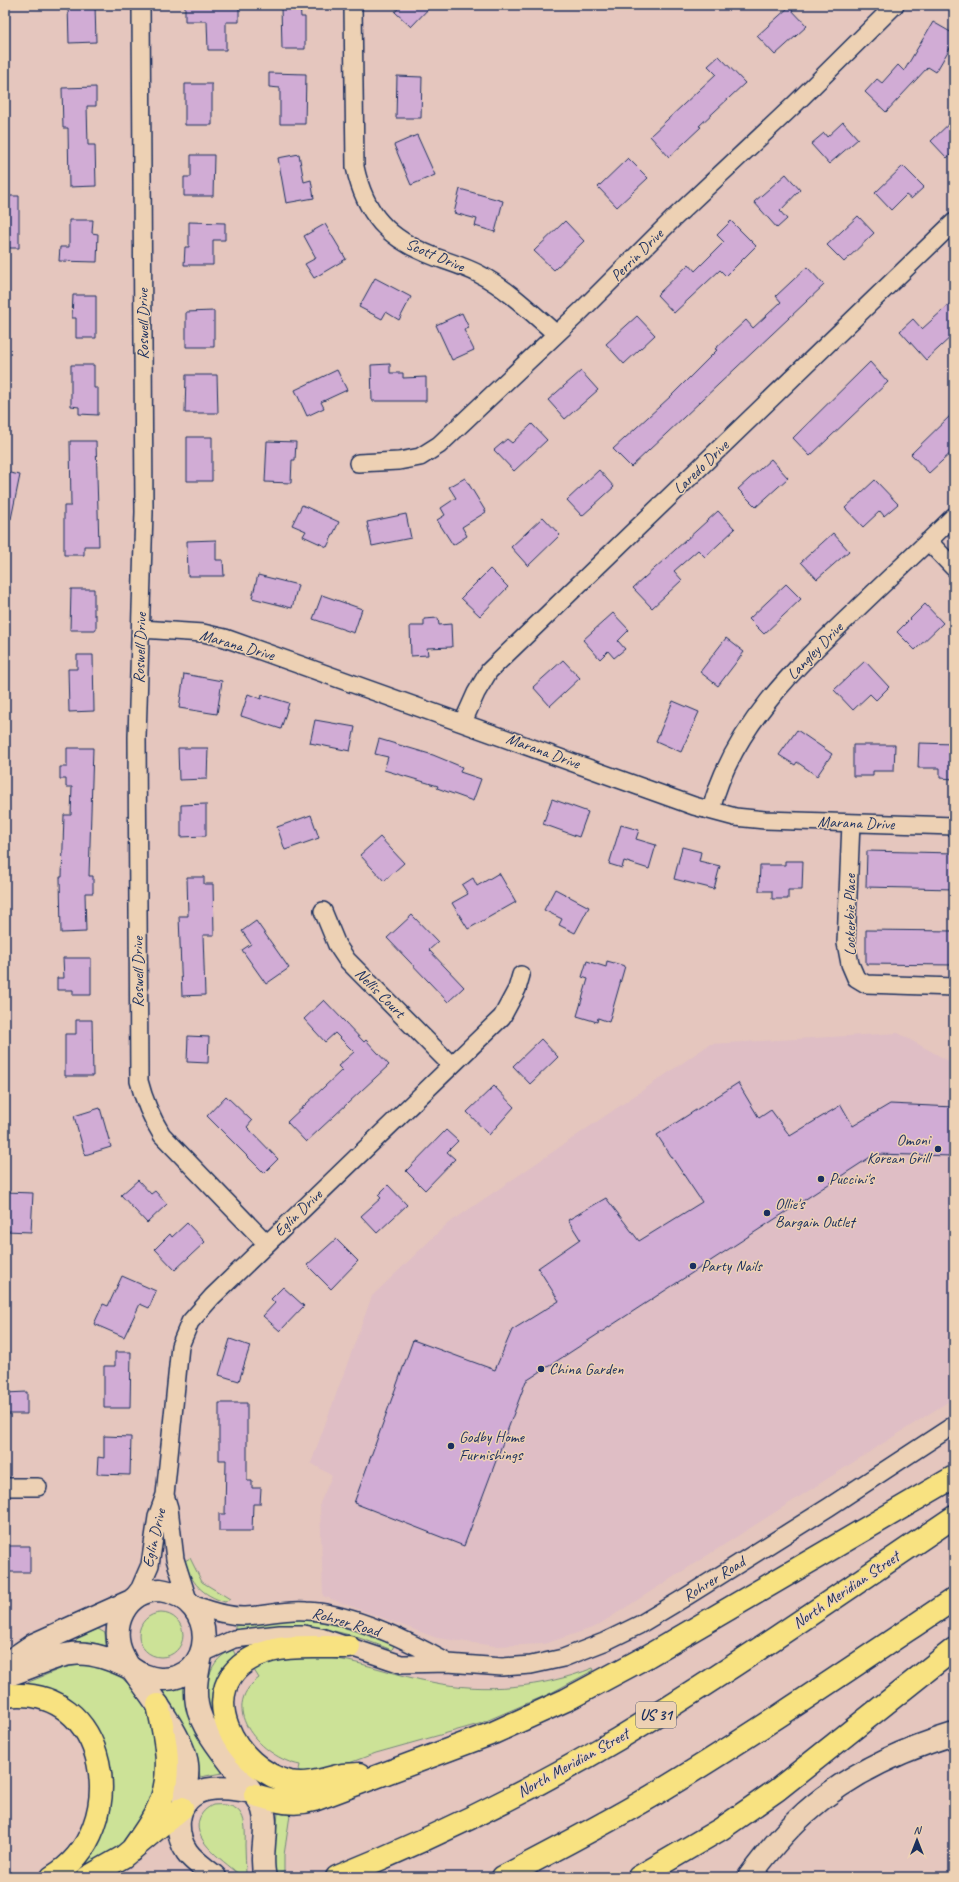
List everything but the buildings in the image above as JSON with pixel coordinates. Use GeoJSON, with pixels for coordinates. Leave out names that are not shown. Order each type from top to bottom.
{"type":"FeatureCollection","features":[{"type":"Feature","properties":{"kind":"highway"},"geometry":{"type":"LineString","coordinates":[[254,1793],[284,1803],[309,1801],[516,1724],[594,1686],[818,1558],[954,1477]]}},
{"type":"Feature","properties":{"kind":"highway","name":"North Meridian Street"},"geometry":{"type":"LineString","coordinates":[[337,1877],[432,1837],[530,1788],[617,1739],[728,1669],[954,1517]]}},
{"type":"Feature","properties":{"kind":"highway"},"geometry":{"type":"LineString","coordinates":[[503,1877],[651,1797],[748,1736],[954,1599]]}},
{"type":"Feature","properties":{"kind":"highway"},"geometry":{"type":"LineString","coordinates":[[349,1647],[279,1649],[267,1651],[238,1666],[228,1680],[223,1694],[223,1704],[227,1725],[246,1754],[258,1768],[274,1777],[289,1781],[309,1783],[338,1776],[394,1770]]}},
{"type":"Feature","properties":{"kind":"highway"},"geometry":{"type":"LineString","coordinates":[[639,1877],[715,1832],[777,1790],[954,1649]]}},
{"type":"Feature","properties":{"kind":"highway"},"geometry":{"type":"LineString","coordinates":[[5,1696],[34,1697],[53,1703],[84,1729],[98,1757],[102,1791],[94,1825],[80,1852],[62,1871],[52,1877]]}},
{"type":"Feature","properties":{"kind":"highway"},"geometry":{"type":"LineString","coordinates":[[131,1851],[160,1804],[166,1784],[167,1756],[164,1730],[158,1705]]}},
{"type":"Feature","properties":{"kind":"highway"},"geometry":{"type":"LineString","coordinates":[[88,1877],[108,1867],[131,1851],[182,1807]]}},
{"type":"Feature","properties":{"kind":"street","name":"Roswell Drive"},"geometry":{"type":"LineString","coordinates":[[141,5],[144,512],[137,737],[139,1081],[144,1101],[152,1119],[162,1135],[267,1244]]}},
{"type":"Feature","properties":{"kind":"street","name":"Scott Drive"},"geometry":{"type":"LineString","coordinates":[[353,5],[354,167],[359,186],[368,206],[381,224],[395,237],[413,248],[479,274],[522,302],[556,334]]}},
{"type":"Feature","properties":{"kind":"street","name":"Perrin Drive"},"geometry":{"type":"LineString","coordinates":[[358,463],[399,461],[420,457],[439,445],[556,334],[674,218],[793,106],[895,5]]}},
{"type":"Feature","properties":{"kind":"street","name":"Laredo Drive"},"geometry":{"type":"LineString","coordinates":[[463,722],[476,693],[489,671],[954,222]]}},
{"type":"Feature","properties":{"kind":"street","name":"Langley Drive"},"geometry":{"type":"LineString","coordinates":[[711,810],[717,787],[738,742],[752,721],[818,646],[954,516]]}},
{"type":"Feature","properties":{"kind":"street"},"geometry":{"type":"LineString","coordinates":[[928,541],[954,568]]}},
{"type":"Feature","properties":{"kind":"street","name":"Marana Drive"},"geometry":{"type":"LineString","coordinates":[[141,629],[203,633],[225,638],[694,806],[735,816],[765,820],[954,826]]}},
{"type":"Feature","properties":{"kind":"street","name":"Lockerbie Place"},"geometry":{"type":"LineString","coordinates":[[851,823],[846,944],[850,964],[856,978],[866,984],[954,987]]}},
{"type":"Feature","properties":{"kind":"street","name":"Nellis Court"},"geometry":{"type":"LineString","coordinates":[[323,911],[337,944],[347,960],[451,1065]]}},
{"type":"Feature","properties":{"kind":"street","name":"Eglin Drive"},"geometry":{"type":"LineString","coordinates":[[130,1601],[140,1588],[150,1565],[157,1517],[165,1495],[175,1404],[178,1354],[184,1332],[190,1322],[212,1297],[502,1017],[517,989],[521,975]]}},
{"type":"Feature","properties":{"kind":"street","name":"Rohrer Road"},"geometry":{"type":"LineString","coordinates":[[201,1654],[234,1639],[280,1634],[304,1634],[316,1636],[401,1664],[448,1663],[491,1667],[531,1665],[563,1658],[592,1648],[638,1625],[684,1598],[829,1507],[954,1424]]}},
{"type":"Feature","properties":{"kind":"street"},"geometry":{"type":"LineString","coordinates":[[5,1487],[38,1487]]}},
{"type":"Feature","properties":{"kind":"street","name":"Eglin Drive"},"geometry":{"type":"LineString","coordinates":[[165,1495],[169,1508],[174,1559],[190,1603]]}},
{"type":"Feature","properties":{"kind":"street"},"geometry":{"type":"LineString","coordinates":[[5,1664],[33,1645],[130,1601],[140,1594],[160,1590],[175,1594],[190,1603],[199,1616],[204,1630],[196,1686],[198,1711],[206,1728],[262,1805],[265,1816],[263,1860],[265,1877]]}},
{"type":"Feature","properties":{"kind":"street"},"geometry":{"type":"LineString","coordinates":[[130,1601],[122,1617],[118,1631],[121,1651],[131,1668],[158,1705],[186,1756],[188,1770],[179,1827],[180,1836],[183,1846],[191,1857],[215,1877]]}},
{"type":"Feature","properties":{"kind":"street","name":"Rohrer Road"},"geometry":{"type":"LineString","coordinates":[[190,1603],[232,1615],[247,1616],[294,1610],[330,1614],[358,1622],[413,1643],[448,1663]]}},
{"type":"Feature","properties":{"kind":"street"},"geometry":{"type":"LineString","coordinates":[[5,1676],[56,1656],[85,1652],[102,1656],[150,1677],[170,1678],[189,1670],[201,1654]]}},
{"type":"Feature","properties":{"kind":"street"},"geometry":{"type":"LineString","coordinates":[[749,1877],[788,1829],[829,1793],[874,1766],[949,1734]]}},
{"type":"Feature","properties":{"kind":"street"},"geometry":{"type":"LineString","coordinates":[[182,1807],[195,1794],[214,1788],[227,1787],[254,1793]]}},
{"type":"Feature","properties":{"kind":"shaded area"},"geometry":{"type":"Polygon","coordinates":[[[898,1033],[954,1064],[954,1398],[595,1627],[544,1644],[495,1646],[437,1638],[323,1596],[320,1503],[332,1476],[311,1463],[372,1296],[446,1225],[710,1044],[898,1033]]]}},
{"type":"Feature","properties":{"kind":"green space"},"geometry":{"type":"Polygon","coordinates":[[[190,1558],[202,1582],[230,1599],[225,1602],[210,1596],[194,1582],[187,1569],[185,1561],[190,1558]]]}},
{"type":"Feature","properties":{"kind":"green space"},"geometry":{"type":"Polygon","coordinates":[[[157,1613],[165,1613],[177,1619],[183,1631],[183,1639],[177,1651],[165,1657],[157,1657],[145,1651],[139,1639],[139,1631],[145,1619],[157,1613]]]}},
{"type":"Feature","properties":{"kind":"green space"},"geometry":{"type":"Polygon","coordinates":[[[289,1619],[316,1621],[342,1627],[394,1645],[392,1650],[348,1635],[316,1628],[275,1626],[235,1630],[235,1626],[289,1619]]]}},
{"type":"Feature","properties":{"kind":"green space"},"geometry":{"type":"Polygon","coordinates":[[[98,1629],[105,1633],[106,1646],[90,1642],[77,1642],[76,1638],[98,1629]]]}},
{"type":"Feature","properties":{"kind":"green space"},"geometry":{"type":"Polygon","coordinates":[[[233,1650],[236,1656],[228,1662],[219,1677],[216,1695],[216,1723],[211,1714],[207,1692],[208,1682],[211,1671],[216,1662],[223,1655],[233,1650]]]}},
{"type":"Feature","properties":{"kind":"green space"},"geometry":{"type":"Polygon","coordinates":[[[297,1657],[322,1657],[337,1659],[431,1682],[492,1688],[534,1684],[574,1675],[593,1668],[594,1670],[549,1694],[479,1724],[376,1753],[341,1766],[298,1774],[300,1765],[286,1761],[259,1743],[243,1717],[242,1704],[247,1690],[259,1678],[254,1670],[269,1662],[297,1657]]]}},
{"type":"Feature","properties":{"kind":"green space"},"geometry":{"type":"Polygon","coordinates":[[[79,1665],[102,1668],[122,1678],[129,1685],[153,1718],[158,1751],[154,1794],[128,1841],[87,1867],[74,1872],[111,1789],[111,1769],[108,1757],[99,1734],[81,1710],[63,1697],[27,1685],[29,1682],[65,1667],[79,1665]]]}},
{"type":"Feature","properties":{"kind":"green space"},"geometry":{"type":"Polygon","coordinates":[[[185,1683],[187,1708],[194,1730],[222,1770],[222,1773],[200,1777],[198,1759],[193,1745],[160,1690],[185,1683]]]}},
{"type":"Feature","properties":{"kind":"green space"},"geometry":{"type":"Polygon","coordinates":[[[213,1805],[232,1806],[241,1814],[245,1828],[246,1874],[241,1876],[212,1851],[201,1836],[198,1828],[200,1817],[204,1811],[213,1805]]]}},
{"type":"Feature","properties":{"kind":"green space"},"geometry":{"type":"Polygon","coordinates":[[[278,1813],[290,1815],[284,1855],[284,1872],[274,1874],[274,1857],[278,1813]]]}},
{"type":"Feature","properties":{"kind":"place","name":"Omoni Korean Grill"},"geometry":{"type":"Point","coordinates":[938,1149]}},
{"type":"Feature","properties":{"kind":"place","name":"Puccini's"},"geometry":{"type":"Point","coordinates":[821,1179]}},
{"type":"Feature","properties":{"kind":"place","name":"Ollie's Bargain Outlet"},"geometry":{"type":"Point","coordinates":[767,1213]}},
{"type":"Feature","properties":{"kind":"place","name":"Party Nails"},"geometry":{"type":"Point","coordinates":[693,1266]}},
{"type":"Feature","properties":{"kind":"place","name":"China Garden"},"geometry":{"type":"Point","coordinates":[541,1369]}},
{"type":"Feature","properties":{"kind":"place","name":"Godby Home Furnishings"},"geometry":{"type":"Point","coordinates":[451,1446]}}]}
